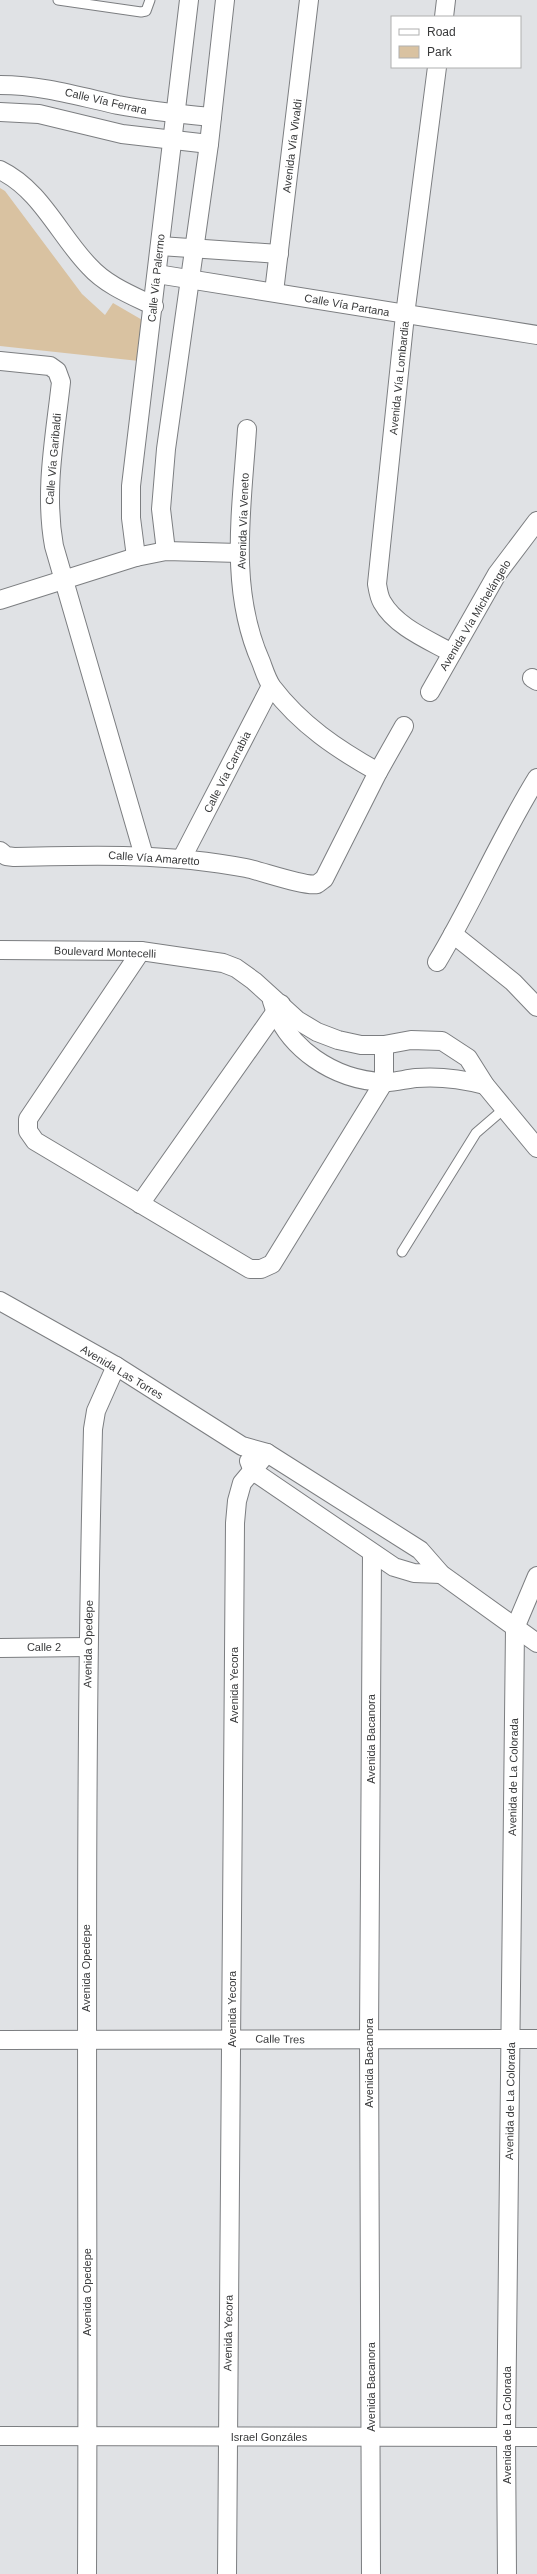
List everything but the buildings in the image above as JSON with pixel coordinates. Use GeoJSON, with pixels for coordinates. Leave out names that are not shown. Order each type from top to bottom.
{"type":"FeatureCollection","features":[{"type":"Feature","properties":{"kind":"street","name":"Calle Vía Palermo"},"geometry":{"type":"LineString","coordinates":[[136,557],[131,518],[131,486],[154,306],[156,274],[174,113],[189,0]]}},
{"type":"Feature","properties":{"kind":"street"},"geometry":{"type":"LineString","coordinates":[[166,551],[161,509],[166,449],[179,343],[190,279],[193,248],[209,144],[225,0]]}},
{"type":"Feature","properties":{"kind":"street","name":"Avenida Vía Vivaldi"},"geometry":{"type":"LineString","coordinates":[[274,292],[309,0]]}},
{"type":"Feature","properties":{"kind":"street"},"geometry":{"type":"LineString","coordinates":[[444,16],[446,0]]}},
{"type":"Feature","properties":{"kind":"street","name":"Avenida Vía Lombardia"},"geometry":{"type":"LineString","coordinates":[[437,68],[405,315],[377,584],[381,602],[391,613],[408,628],[452,653]]}},
{"type":"Feature","properties":{"kind":"street","name":"Calle Vía Ferrara"},"geometry":{"type":"LineString","coordinates":[[0,85],[27,85],[72,92],[151,111],[212,117]]}},
{"type":"Feature","properties":{"kind":"street"},"geometry":{"type":"LineString","coordinates":[[0,112],[39,114],[122,134],[171,141],[209,144]]}},
{"type":"Feature","properties":{"kind":"street"},"geometry":{"type":"LineString","coordinates":[[0,170],[30,192],[89,266],[119,290],[154,306]]}},
{"type":"Feature","properties":{"kind":"street"},"geometry":{"type":"LineString","coordinates":[[160,246],[279,254]]}},
{"type":"Feature","properties":{"kind":"street","name":"Calle Vía Partana"},"geometry":{"type":"LineString","coordinates":[[156,274],[537,335]]}},
{"type":"Feature","properties":{"kind":"street"},"geometry":{"type":"LineString","coordinates":[[150,338],[179,343]]}},
{"type":"Feature","properties":{"kind":"street","name":"Calle Vía Garibaldi"},"geometry":{"type":"LineString","coordinates":[[0,361],[50,366],[57,371],[61,382],[49,487],[48,517],[64,580],[144,856]]}},
{"type":"Feature","properties":{"kind":"street","name":"Avenida Vía Veneto"},"geometry":{"type":"LineString","coordinates":[[247,429],[239,553],[245,618],[271,686],[313,731],[338,750],[378,772]]}},
{"type":"Feature","properties":{"kind":"street","name":"Avenida Vía Michelángelo"},"geometry":{"type":"LineString","coordinates":[[430,692],[497,574],[537,521]]}},
{"type":"Feature","properties":{"kind":"street"},"geometry":{"type":"LineString","coordinates":[[0,600],[136,557],[166,551],[239,553]]}},
{"type":"Feature","properties":{"kind":"street","name":"Calle Vía Carrabia"},"geometry":{"type":"LineString","coordinates":[[182,858],[271,686]]}},
{"type":"Feature","properties":{"kind":"street"},"geometry":{"type":"LineString","coordinates":[[378,772],[404,726]]}},
{"type":"Feature","properties":{"kind":"street","name":"Calle Vía Amaretto"},"geometry":{"type":"LineString","coordinates":[[0,851],[6,856],[14,857],[144,856],[182,858],[266,872],[306,884],[318,884],[324,879],[378,772]]}},
{"type":"Feature","properties":{"kind":"street"},"geometry":{"type":"LineString","coordinates":[[437,962],[454,934],[488,862],[537,778]]}},
{"type":"Feature","properties":{"kind":"street"},"geometry":{"type":"LineString","coordinates":[[454,934],[513,982],[537,1007]]}},
{"type":"Feature","properties":{"kind":"street","name":"Boulevard Montecelli"},"geometry":{"type":"LineString","coordinates":[[0,950],[141,951],[223,963],[242,972],[276,1004],[297,1020],[317,1032],[338,1040],[361,1045],[384,1045],[411,1040],[442,1041],[468,1058],[485,1085],[537,1148]]}},
{"type":"Feature","properties":{"kind":"street"},"geometry":{"type":"LineString","coordinates":[[141,951],[28,1119],[28,1131],[35,1141],[250,1269],[261,1269],[272,1264],[384,1082],[384,1045]]}},
{"type":"Feature","properties":{"kind":"street"},"geometry":{"type":"LineString","coordinates":[[140,1204],[276,1004]]}},
{"type":"Feature","properties":{"kind":"street","name":"Boulevard Montecelli"},"geometry":{"type":"LineString","coordinates":[[276,1004],[288,1032],[306,1053],[330,1069],[356,1079],[384,1082],[431,1077],[449,1078],[485,1085]]}},
{"type":"Feature","properties":{"kind":"street","name":"Avenida Las Torres"},"geometry":{"type":"LineString","coordinates":[[0,1301],[116,1366],[242,1446],[267,1453],[420,1550],[441,1574],[537,1643]]}},
{"type":"Feature","properties":{"kind":"street","name":"Avenida Opedepe"},"geometry":{"type":"LineString","coordinates":[[87,2574],[88,2436],[86,2038],[88,1647],[93,1429],[96,1411],[116,1366]]}},
{"type":"Feature","properties":{"kind":"street"},"geometry":{"type":"LineString","coordinates":[[242,1446],[253,1471],[372,1552],[394,1566],[414,1573],[441,1574]]}},
{"type":"Feature","properties":{"kind":"street","name":"Avenida Yecora"},"geometry":{"type":"LineString","coordinates":[[227,2574],[235,1523],[237,1502],[242,1483],[267,1453]]}},
{"type":"Feature","properties":{"kind":"street","name":"Avenida Bacanora"},"geometry":{"type":"LineString","coordinates":[[371,2574],[372,2436],[369,2039],[372,1552]]}},
{"type":"Feature","properties":{"kind":"street"},"geometry":{"type":"LineString","coordinates":[[515,1628],[537,1576]]}},
{"type":"Feature","properties":{"kind":"street","name":"Avenida de La Colorada"},"geometry":{"type":"LineString","coordinates":[[507,2574],[506,2437],[515,1628]]}},
{"type":"Feature","properties":{"kind":"street","name":"Calle 2"},"geometry":{"type":"LineString","coordinates":[[0,1648],[88,1647]]}},
{"type":"Feature","properties":{"kind":"street","name":"Calle Tres"},"geometry":{"type":"LineString","coordinates":[[0,2040],[86,2038],[537,2039]]}},
{"type":"Feature","properties":{"kind":"street","name":"Israel Gonzáles"},"geometry":{"type":"LineString","coordinates":[[0,2436],[227,2438],[372,2436],[537,2438]]}},
{"type":"Feature","properties":{"kind":"lane"},"geometry":{"type":"LineString","coordinates":[[58,0],[141,12],[146,11],[150,0]]}},
{"type":"Feature","properties":{"kind":"lane"},"geometry":{"type":"LineString","coordinates":[[402,1252],[476,1133],[505,1108]]}},
{"type":"Feature","properties":{"kind":"green space"},"geometry":{"type":"Polygon","coordinates":[[[0,188],[5,191],[82,294],[105,315],[113,303],[144,321],[139,361],[0,346],[0,188]]]}}]}
